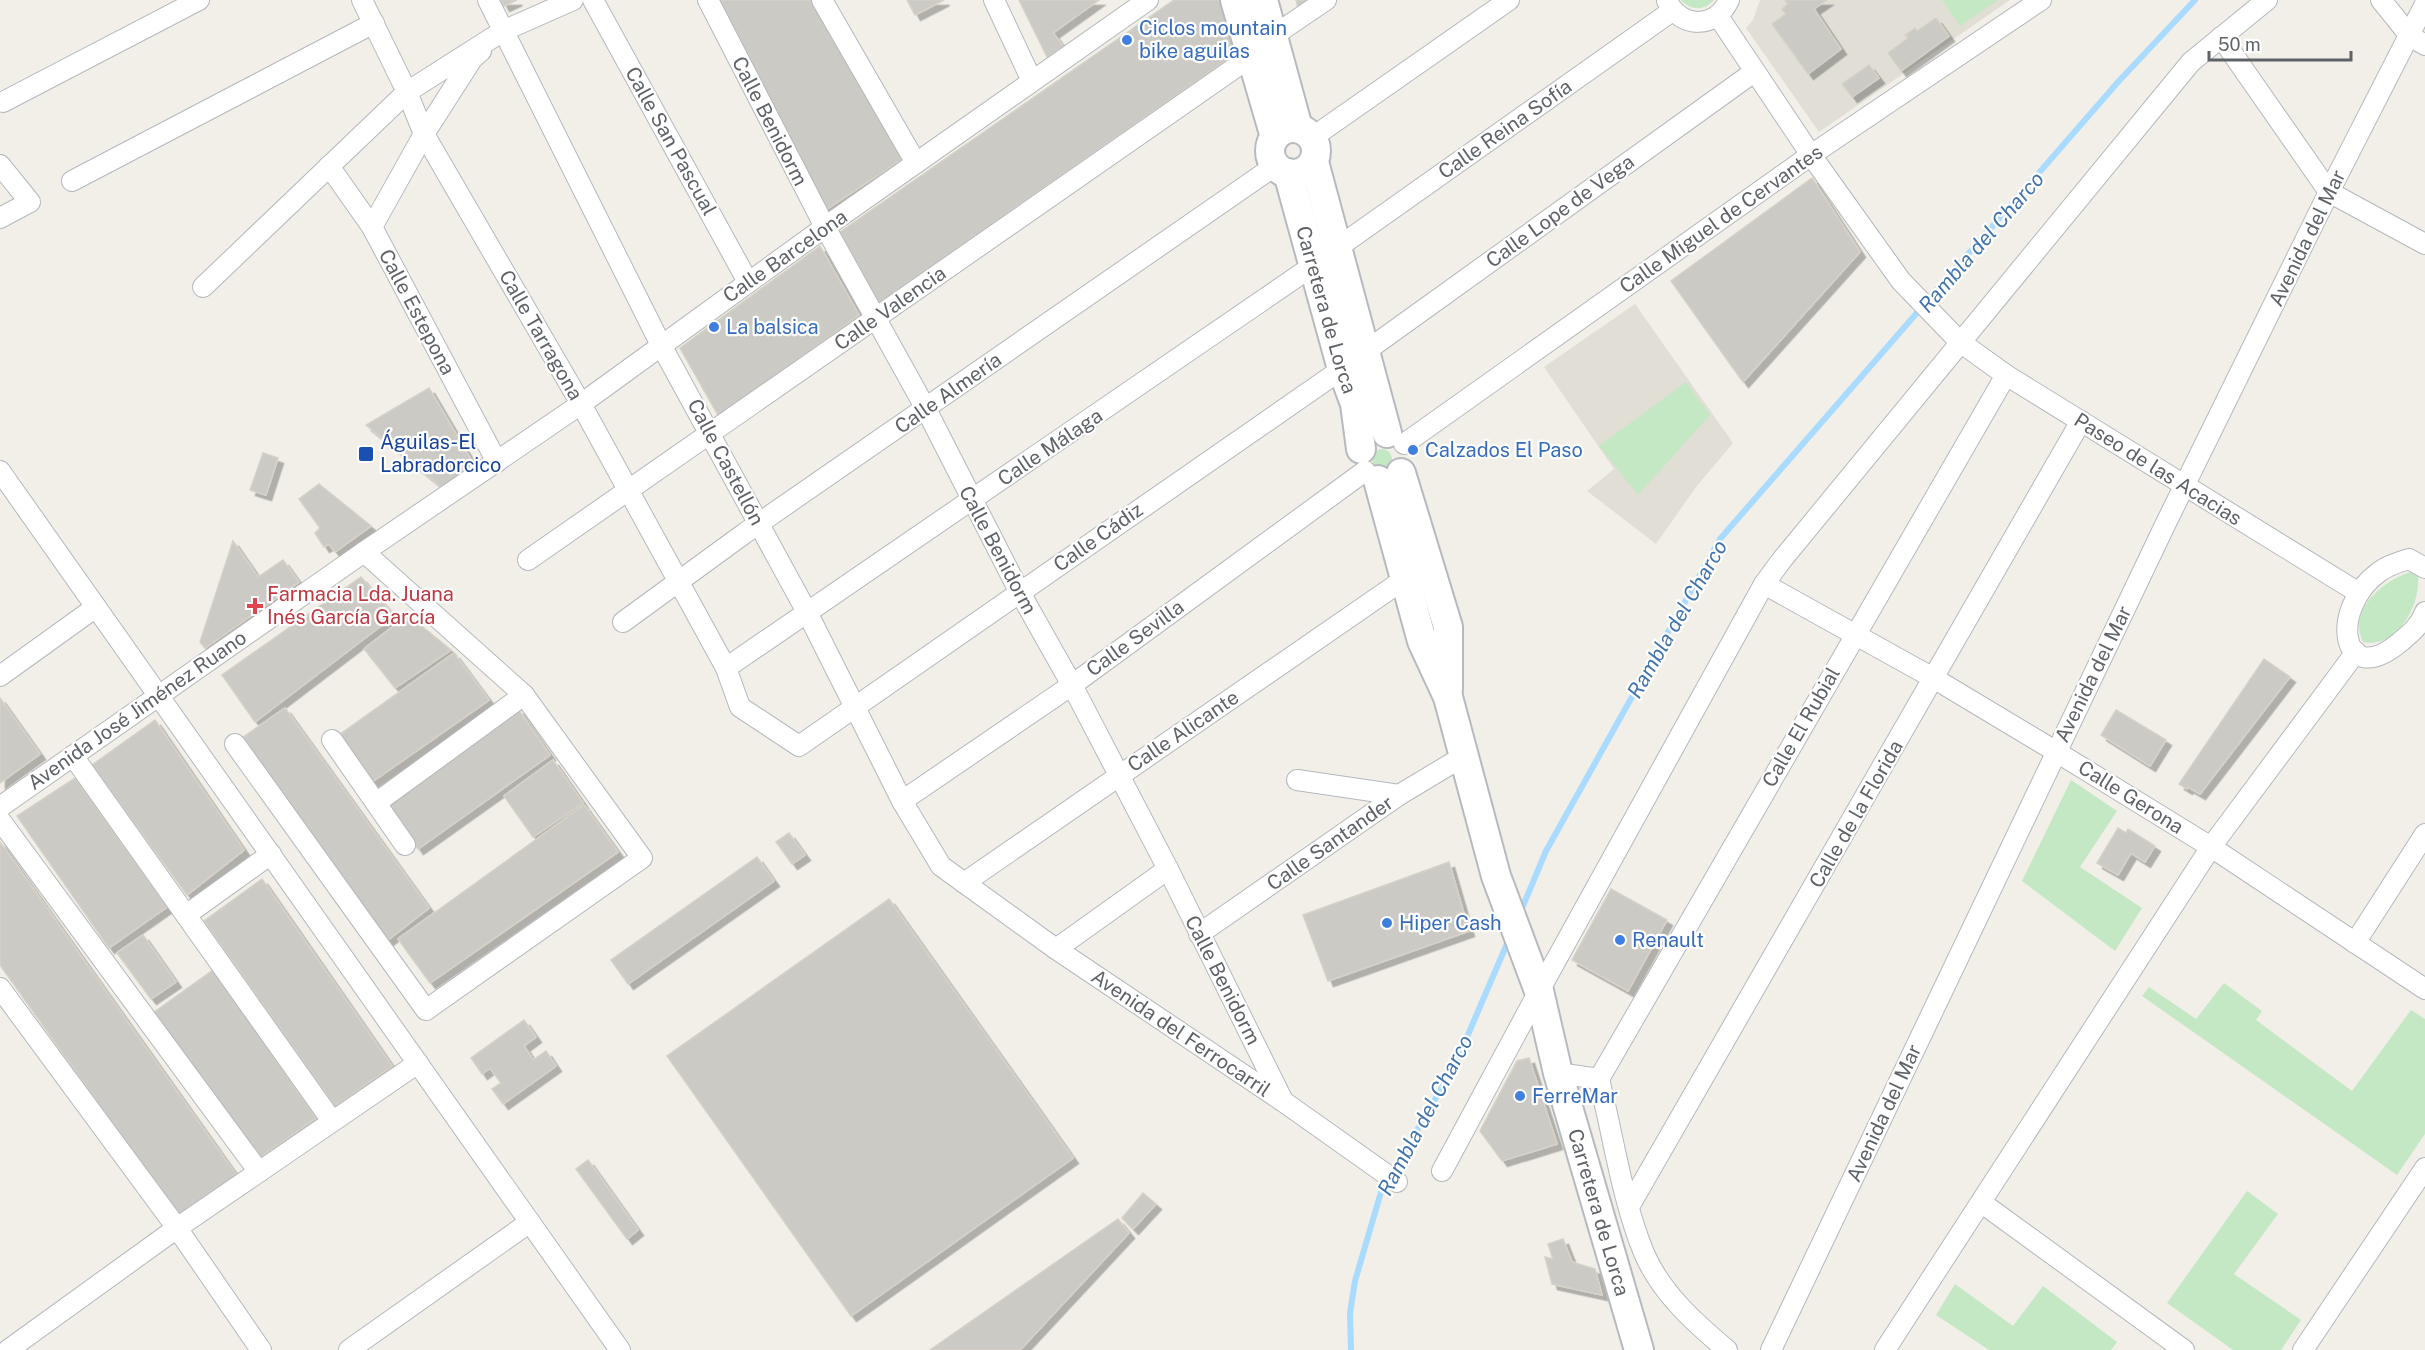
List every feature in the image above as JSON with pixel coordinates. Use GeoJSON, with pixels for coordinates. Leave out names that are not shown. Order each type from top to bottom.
{"type":"FeatureCollection","features":[{"type":"Feature","properties":{"kind":"main road","name":"Carretera de Lorca"},"geometry":{"type":"LineString","coordinates":[[1235,0],[1252,56],[1300,141]]}},
{"type":"Feature","properties":{"kind":"main road","name":"Carretera de Lorca"},"geometry":{"type":"LineString","coordinates":[[1263,0],[1300,141],[1337,248],[1366,351],[1395,438],[1407,461],[1376,468]]}},
{"type":"Feature","properties":{"kind":"main road","name":"Carretera de Lorca"},"geometry":{"type":"LineString","coordinates":[[1300,141],[1270,153],[1282,169],[1314,265],[1342,369],[1376,468],[1403,580],[1422,641],[1448,697],[1496,876],[1536,984],[1558,1073],[1639,1350]]}},
{"type":"Feature","properties":{"kind":"main road"},"geometry":{"type":"LineString","coordinates":[[1282,169],[1301,173],[1300,141]]}},
{"type":"Feature","properties":{"kind":"main road"},"geometry":{"type":"LineString","coordinates":[[1376,468],[1369,438],[1395,438]]}},
{"type":"Feature","properties":{"kind":"main road","name":"Carretera de Lorca"},"geometry":{"type":"LineString","coordinates":[[1376,468],[1448,627],[1448,697]]}},
{"type":"Feature","properties":{"kind":"street"},"geometry":{"type":"LineString","coordinates":[[3,102],[199,0]]}},
{"type":"Feature","properties":{"kind":"street","name":"Calle Tarragona"},"geometry":{"type":"LineString","coordinates":[[362,0],[407,92],[424,134],[581,404],[726,669],[740,707],[799,746],[854,706]]}},
{"type":"Feature","properties":{"kind":"street","name":"Calle Castellón"},"geometry":{"type":"LineString","coordinates":[[488,0],[662,345],[808,614],[902,801],[941,866],[964,883]]}},
{"type":"Feature","properties":{"kind":"street"},"geometry":{"type":"LineString","coordinates":[[203,287],[407,92],[503,31],[573,0]]}},
{"type":"Feature","properties":{"kind":"street","name":"Calle San Pascual"},"geometry":{"type":"LineString","coordinates":[[593,0],[748,282]]}},
{"type":"Feature","properties":{"kind":"street","name":"Calle Benidorm"},"geometry":{"type":"LineString","coordinates":[[708,0],[825,227],[926,409],[1019,591],[1072,685],[1168,869],[1284,1102]]}},
{"type":"Feature","properties":{"kind":"street"},"geometry":{"type":"LineString","coordinates":[[822,0],[916,164]]}},
{"type":"Feature","properties":{"kind":"street"},"geometry":{"type":"LineString","coordinates":[[994,0],[1032,81]]}},
{"type":"Feature","properties":{"kind":"street","name":"Calle Barcelona"},"geometry":{"type":"LineString","coordinates":[[422,512],[581,404],[825,227],[1148,0]]}},
{"type":"Feature","properties":{"kind":"street"},"geometry":{"type":"LineString","coordinates":[[1273,36],[1326,0]]}},
{"type":"Feature","properties":{"kind":"street"},"geometry":{"type":"LineString","coordinates":[[1300,141],[1509,0]]}},
{"type":"Feature","properties":{"kind":"street","name":"Calle Miguel de Cervantes"},"geometry":{"type":"LineString","coordinates":[[1395,438],[2041,0]]}},
{"type":"Feature","properties":{"kind":"street"},"geometry":{"type":"LineString","coordinates":[[1443,1171],[1536,984],[1764,584],[1956,338],[2192,62],[2267,0]]}},
{"type":"Feature","properties":{"kind":"street"},"geometry":{"type":"LineString","coordinates":[[2381,0],[2417,40]]}},
{"type":"Feature","properties":{"kind":"street","name":"Avenida del Mar"},"geometry":{"type":"LineString","coordinates":[[1771,1350],[2055,751],[2329,192],[2417,40],[2425,4]]}},
{"type":"Feature","properties":{"kind":"street"},"geometry":{"type":"LineString","coordinates":[[1669,5],[1681,18],[1694,22],[1709,21],[1723,8]]}},
{"type":"Feature","properties":{"kind":"street","name":"Calle Reina Sofía"},"geometry":{"type":"LineString","coordinates":[[1337,248],[1669,5]]}},
{"type":"Feature","properties":{"kind":"street","name":"Paseo de las Acacias"},"geometry":{"type":"LineString","coordinates":[[1723,8],[1754,72],[1811,155],[1902,281],[1956,338],[2006,375],[2360,593]]}},
{"type":"Feature","properties":{"kind":"street"},"geometry":{"type":"LineString","coordinates":[[72,181],[374,23]]}},
{"type":"Feature","properties":{"kind":"street"},"geometry":{"type":"LineString","coordinates":[[372,227],[424,134],[472,59],[503,31]]}},
{"type":"Feature","properties":{"kind":"street"},"geometry":{"type":"LineString","coordinates":[[2221,37],[2329,192],[2425,244]]}},
{"type":"Feature","properties":{"kind":"street","name":"Calle Valencia"},"geometry":{"type":"LineString","coordinates":[[528,560],[628,493],[1252,56]]}},
{"type":"Feature","properties":{"kind":"street","name":"Calle Lope de Vega"},"geometry":{"type":"LineString","coordinates":[[1366,351],[1754,72]]}},
{"type":"Feature","properties":{"kind":"street"},"geometry":{"type":"LineString","coordinates":[[0,165],[30,202],[0,218]]}},
{"type":"Feature","properties":{"kind":"street","name":"Calle Estepona"},"geometry":{"type":"LineString","coordinates":[[329,166],[372,227],[497,462]]}},
{"type":"Feature","properties":{"kind":"street","name":"Calle Almería"},"geometry":{"type":"LineString","coordinates":[[622,622],[926,409],[1282,169]]}},
{"type":"Feature","properties":{"kind":"street","name":"Calle Málaga"},"geometry":{"type":"LineString","coordinates":[[726,669],[1314,265]]}},
{"type":"Feature","properties":{"kind":"street","name":"Calle Cádiz"},"geometry":{"type":"LineString","coordinates":[[854,706],[1342,369]]}},
{"type":"Feature","properties":{"kind":"street","name":"Calle El Rubial"},"geometry":{"type":"LineString","coordinates":[[1599,1079],[2006,375]]}},
{"type":"Feature","properties":{"kind":"street","name":"Calle de la Florida"},"geometry":{"type":"LineString","coordinates":[[1630,1205],[1935,679],[2081,421]]}},
{"type":"Feature","properties":{"kind":"street","name":"Calle Sevilla"},"geometry":{"type":"LineString","coordinates":[[902,801],[1072,685],[1376,468]]}},
{"type":"Feature","properties":{"kind":"street"},"geometry":{"type":"LineString","coordinates":[[0,471],[620,1350]]}},
{"type":"Feature","properties":{"kind":"street","name":"Avenida José Jiménez Ruano"},"geometry":{"type":"LineString","coordinates":[[0,807],[422,512]]}},
{"type":"Feature","properties":{"kind":"street"},"geometry":{"type":"LineString","coordinates":[[235,744],[426,1010],[642,858],[524,695],[364,552]]}},
{"type":"Feature","properties":{"kind":"street"},"geometry":{"type":"LineString","coordinates":[[2423,622],[2382,655],[2369,658],[2356,652],[2348,643],[2346,625],[2360,593],[2371,579],[2391,565],[2409,559],[2424,564]]}},
{"type":"Feature","properties":{"kind":"street","name":"Calle Alicante"},"geometry":{"type":"LineString","coordinates":[[964,883],[1403,580]]}},
{"type":"Feature","properties":{"kind":"street","name":"Calle Gerona"},"geometry":{"type":"LineString","coordinates":[[1764,584],[1935,679],[2055,751],[2211,847],[2425,989]]}},
{"type":"Feature","properties":{"kind":"street"},"geometry":{"type":"LineString","coordinates":[[0,676],[96,607]]}},
{"type":"Feature","properties":{"kind":"street"},"geometry":{"type":"LineString","coordinates":[[1886,1350],[2211,847],[2356,652]]}},
{"type":"Feature","properties":{"kind":"street"},"geometry":{"type":"LineString","coordinates":[[376,803],[524,695]]}},
{"type":"Feature","properties":{"kind":"street"},"geometry":{"type":"LineString","coordinates":[[332,740],[405,845]]}},
{"type":"Feature","properties":{"kind":"street"},"geometry":{"type":"LineString","coordinates":[[73,756],[332,1121]]}},
{"type":"Feature","properties":{"kind":"street","name":"Calle Santander"},"geometry":{"type":"LineString","coordinates":[[1199,934],[1399,795],[1464,756]]}},
{"type":"Feature","properties":{"kind":"street"},"geometry":{"type":"LineString","coordinates":[[1297,780],[1399,795]]}},
{"type":"Feature","properties":{"kind":"street"},"geometry":{"type":"LineString","coordinates":[[0,820],[259,1172]]}},
{"type":"Feature","properties":{"kind":"street"},"geometry":{"type":"LineString","coordinates":[[2355,943],[2425,834]]}},
{"type":"Feature","properties":{"kind":"street"},"geometry":{"type":"LineString","coordinates":[[186,915],[271,854]]}},
{"type":"Feature","properties":{"kind":"street"},"geometry":{"type":"LineString","coordinates":[[1056,949],[1168,869]]}},
{"type":"Feature","properties":{"kind":"street","name":"Avenida del Ferrocarril"},"geometry":{"type":"LineString","coordinates":[[964,883],[1056,949],[1284,1102],[1397,1182]]}},
{"type":"Feature","properties":{"kind":"street"},"geometry":{"type":"LineString","coordinates":[[0,988],[177,1228],[261,1350]]}},
{"type":"Feature","properties":{"kind":"street"},"geometry":{"type":"LineString","coordinates":[[9,1350],[177,1228],[418,1063]]}},
{"type":"Feature","properties":{"kind":"street"},"geometry":{"type":"LineString","coordinates":[[1558,1073],[1599,1079],[1644,1254],[1669,1294],[1696,1324],[1727,1350]]}},
{"type":"Feature","properties":{"kind":"street"},"geometry":{"type":"LineString","coordinates":[[2303,1350],[2425,1168]]}},
{"type":"Feature","properties":{"kind":"street"},"geometry":{"type":"LineString","coordinates":[[1982,1203],[2184,1350]]}},
{"type":"Feature","properties":{"kind":"street"},"geometry":{"type":"LineString","coordinates":[[349,1350],[530,1222]]}},
{"type":"Feature","properties":{"kind":"shaded area"},"geometry":{"type":"Polygon","coordinates":[[[1760,0],[2010,0],[1819,132],[1746,28],[1753,20],[1760,0]]]}},
{"type":"Feature","properties":{"kind":"shaded area"},"geometry":{"type":"Polygon","coordinates":[[[1635,304],[1733,443],[1696,487],[1656,544],[1587,491],[1614,469],[1544,367],[1635,304]]]}},
{"type":"Feature","properties":{"kind":"green space"},"geometry":{"type":"Polygon","coordinates":[[[1681,0],[1714,0],[1702,8],[1693,8],[1681,0]]]}},
{"type":"Feature","properties":{"kind":"green space"},"geometry":{"type":"Polygon","coordinates":[[[1942,0],[1998,0],[1960,26],[1942,0]]]}},
{"type":"Feature","properties":{"kind":"green space"},"geometry":{"type":"Polygon","coordinates":[[[1686,382],[1710,415],[1638,495],[1599,446],[1686,382]]]}},
{"type":"Feature","properties":{"kind":"green space"},"geometry":{"type":"Polygon","coordinates":[[[1382,449],[1389,452],[1392,459],[1389,466],[1382,469],[1375,466],[1372,459],[1375,452],[1382,449]]]}},
{"type":"Feature","properties":{"kind":"green space"},"geometry":{"type":"Polygon","coordinates":[[[2411,572],[2418,575],[2418,586],[2416,599],[2405,622],[2387,639],[2363,642],[2359,630],[2364,607],[2380,589],[2411,572]]]}},
{"type":"Feature","properties":{"kind":"green space"},"geometry":{"type":"Polygon","coordinates":[[[2071,780],[2117,811],[2080,867],[2142,908],[2115,951],[2022,881],[2071,780]]]}},
{"type":"Feature","properties":{"kind":"green space"},"geometry":{"type":"Polygon","coordinates":[[[2224,983],[2262,1011],[2256,1020],[2352,1091],[2411,1010],[2425,1019],[2425,1134],[2397,1175],[2142,996],[2149,987],[2196,1019],[2224,983]]]}},
{"type":"Feature","properties":{"kind":"green space"},"geometry":{"type":"Polygon","coordinates":[[[2247,1191],[2278,1214],[2234,1274],[2301,1320],[2281,1350],[2233,1350],[2167,1303],[2247,1191]]]}},
{"type":"Feature","properties":{"kind":"green space"},"geometry":{"type":"Polygon","coordinates":[[[1955,1284],[2013,1326],[2043,1286],[2117,1342],[2111,1350],[1989,1350],[1936,1315],[1955,1284]]]}},
{"type":"Feature","properties":{"kind":"building"},"geometry":{"type":"Polygon","coordinates":[[[501,0],[517,0],[504,6],[501,0]]]}},
{"type":"Feature","properties":{"kind":"building"},"geometry":{"type":"Polygon","coordinates":[[[717,0],[816,0],[902,159],[824,211],[717,0]]]}},
{"type":"Feature","properties":{"kind":"building"},"geometry":{"type":"Polygon","coordinates":[[[907,0],[944,0],[915,15],[907,0]]]}},
{"type":"Feature","properties":{"kind":"building"},"geometry":{"type":"Polygon","coordinates":[[[1019,0],[1099,0],[1053,33],[1063,46],[1047,57],[1019,0]]]}},
{"type":"Feature","properties":{"kind":"building"},"geometry":{"type":"Polygon","coordinates":[[[1174,0],[1223,0],[1235,54],[879,303],[840,232],[1174,0]]]}},
{"type":"Feature","properties":{"kind":"building"},"geometry":{"type":"Polygon","coordinates":[[[1296,0],[1308,0],[1298,7],[1296,0]]]}},
{"type":"Feature","properties":{"kind":"building"},"geometry":{"type":"Polygon","coordinates":[[[1785,0],[1827,0],[1814,9],[1841,49],[1808,74],[1772,24],[1786,14],[1782,9],[1788,4],[1785,0]]]}},
{"type":"Feature","properties":{"kind":"building"},"geometry":{"type":"Polygon","coordinates":[[[1936,18],[1949,36],[1901,71],[1888,53],[1908,38],[1905,35],[1915,28],[1917,31],[1936,18]]]}},
{"type":"Feature","properties":{"kind":"building"},"geometry":{"type":"Polygon","coordinates":[[[1869,65],[1879,78],[1852,97],[1842,84],[1869,65]]]}},
{"type":"Feature","properties":{"kind":"building"},"geometry":{"type":"Polygon","coordinates":[[[1812,178],[1860,252],[1743,382],[1671,281],[1812,178]]]}},
{"type":"Feature","properties":{"kind":"building"},"geometry":{"type":"Polygon","coordinates":[[[820,246],[859,315],[719,417],[680,348],[820,246]]]}},
{"type":"Feature","properties":{"kind":"building"},"geometry":{"type":"Polygon","coordinates":[[[429,388],[476,468],[443,488],[366,425],[429,388]]]}},
{"type":"Feature","properties":{"kind":"building"},"geometry":{"type":"Polygon","coordinates":[[[263,453],[278,458],[266,495],[250,490],[263,453]]]}},
{"type":"Feature","properties":{"kind":"building"},"geometry":{"type":"Polygon","coordinates":[[[319,484],[371,526],[335,552],[329,544],[324,547],[315,533],[320,528],[299,499],[319,484]]]}},
{"type":"Feature","properties":{"kind":"building"},"geometry":{"type":"Polygon","coordinates":[[[233,541],[258,577],[283,560],[299,582],[205,648],[200,642],[233,541]]]}},
{"type":"Feature","properties":{"kind":"building"},"geometry":{"type":"Polygon","coordinates":[[[361,577],[394,616],[255,722],[222,675],[361,577]]]}},
{"type":"Feature","properties":{"kind":"building"},"geometry":{"type":"Polygon","coordinates":[[[408,615],[451,650],[395,688],[364,649],[408,615]]]}},
{"type":"Feature","properties":{"kind":"building"},"geometry":{"type":"Polygon","coordinates":[[[454,653],[489,700],[372,782],[339,735],[454,653]]]}},
{"type":"Feature","properties":{"kind":"building"},"geometry":{"type":"Polygon","coordinates":[[[2264,659],[2290,677],[2200,794],[2179,784],[2264,659]]]}},
{"type":"Feature","properties":{"kind":"building"},"geometry":{"type":"Polygon","coordinates":[[[0,698],[40,754],[0,783],[0,698]]]}},
{"type":"Feature","properties":{"kind":"building"},"geometry":{"type":"Polygon","coordinates":[[[285,708],[429,908],[384,943],[242,738],[285,708]]]}},
{"type":"Feature","properties":{"kind":"building"},"geometry":{"type":"Polygon","coordinates":[[[518,709],[550,755],[418,849],[386,804],[518,709]]]}},
{"type":"Feature","properties":{"kind":"building"},"geometry":{"type":"Polygon","coordinates":[[[2116,710],[2166,740],[2150,766],[2101,735],[2116,710]]]}},
{"type":"Feature","properties":{"kind":"building"},"geometry":{"type":"Polygon","coordinates":[[[155,720],[244,850],[187,895],[92,765],[155,720]]]}},
{"type":"Feature","properties":{"kind":"building"},"geometry":{"type":"Polygon","coordinates":[[[553,760],[583,803],[533,837],[504,796],[553,760]]]}},
{"type":"Feature","properties":{"kind":"building"},"geometry":{"type":"Polygon","coordinates":[[[75,778],[167,907],[109,948],[17,816],[75,778]]]}},
{"type":"Feature","properties":{"kind":"building"},"geometry":{"type":"Polygon","coordinates":[[[584,805],[618,852],[430,983],[398,939],[584,805]]]}},
{"type":"Feature","properties":{"kind":"building"},"geometry":{"type":"Polygon","coordinates":[[[2118,828],[2126,833],[2128,829],[2155,846],[2145,862],[2131,853],[2118,875],[2097,863],[2118,828]]]}},
{"type":"Feature","properties":{"kind":"building"},"geometry":{"type":"Polygon","coordinates":[[[789,833],[805,855],[792,864],[776,842],[789,833]]]}},
{"type":"Feature","properties":{"kind":"building"},"geometry":{"type":"Polygon","coordinates":[[[0,842],[237,1176],[179,1217],[0,965],[0,842]]]}},
{"type":"Feature","properties":{"kind":"building"},"geometry":{"type":"Polygon","coordinates":[[[757,857],[774,881],[628,984],[611,960],[757,857]]]}},
{"type":"Feature","properties":{"kind":"building","name":"Hiper Cash"},"geometry":{"type":"Polygon","coordinates":[[[1449,862],[1469,931],[1328,981],[1303,915],[1449,862]]]}},
{"type":"Feature","properties":{"kind":"building"},"geometry":{"type":"Polygon","coordinates":[[[262,879],[392,1066],[335,1106],[204,921],[262,879]]]}},
{"type":"Feature","properties":{"kind":"building","name":"Renault"},"geometry":{"type":"Polygon","coordinates":[[[1611,889],[1667,920],[1628,991],[1572,960],[1611,889]]]}},
{"type":"Feature","properties":{"kind":"building"},"geometry":{"type":"Polygon","coordinates":[[[889,899],[1073,1158],[851,1316],[667,1056],[889,899]]]}},
{"type":"Feature","properties":{"kind":"building"},"geometry":{"type":"Polygon","coordinates":[[[143,935],[176,982],[151,999],[117,953],[143,935]]]}},
{"type":"Feature","properties":{"kind":"building"},"geometry":{"type":"Polygon","coordinates":[[[213,970],[316,1118],[256,1160],[153,1013],[213,970]]]}},
{"type":"Feature","properties":{"kind":"building"},"geometry":{"type":"Polygon","coordinates":[[[524,1020],[536,1037],[524,1046],[533,1060],[546,1051],[556,1066],[503,1104],[492,1089],[501,1083],[490,1068],[482,1074],[471,1058],[524,1020]]]}},
{"type":"Feature","properties":{"kind":"building","name":"FerreMar"},"geometry":{"type":"Polygon","coordinates":[[[1529,1058],[1557,1144],[1502,1161],[1480,1131],[1517,1061],[1529,1058]]]}},
{"type":"Feature","properties":{"kind":"building"},"geometry":{"type":"Polygon","coordinates":[[[588,1160],[638,1230],[627,1239],[576,1169],[588,1160]]]}},
{"type":"Feature","properties":{"kind":"building"},"geometry":{"type":"Polygon","coordinates":[[[1143,1193],[1156,1204],[1133,1229],[1122,1218],[1143,1193]]]}},
{"type":"Feature","properties":{"kind":"building"},"geometry":{"type":"Polygon","coordinates":[[[1118,1219],[1129,1233],[1020,1350],[930,1350],[1118,1219]]]}},
{"type":"Feature","properties":{"kind":"building"},"geometry":{"type":"Polygon","coordinates":[[[1563,1239],[1572,1262],[1595,1269],[1602,1295],[1552,1284],[1545,1257],[1553,1259],[1548,1244],[1563,1239]]]}},
{"type":"Feature","properties":{"kind":"waterway","name":"Rambla del Charco"},"geometry":{"type":"LineString","coordinates":[[1520,913],[1546,851],[1720,539],[2118,82],[2195,0]]}},
{"type":"Feature","properties":{"kind":"waterway","name":"Rambla del Charco"},"geometry":{"type":"LineString","coordinates":[[1351,1350],[1350,1313],[1355,1281],[1381,1192],[1455,1065],[1509,939]]}},
{"type":"Feature","properties":{"kind":"place","name":"Ciclos mountain bike aguilas"},"geometry":{"type":"Point","coordinates":[1127,40]}},
{"type":"Feature","properties":{"kind":"place","name":"La balsica"},"geometry":{"type":"Point","coordinates":[714,327]}},
{"type":"Feature","properties":{"kind":"place","name":"Calzados El Paso"},"geometry":{"type":"Point","coordinates":[1413,450]}},
{"type":"Feature","properties":{"kind":"place","name":"Águilas-El Labradorcico"},"geometry":{"type":"Point","coordinates":[366,454]}},
{"type":"Feature","properties":{"kind":"place","name":"Farmacia Lda. Juana Inés García García"},"geometry":{"type":"Point","coordinates":[255,606]}},
{"type":"Feature","properties":{"kind":"place","name":"Hiper Cash"},"geometry":{"type":"Point","coordinates":[1387,923]}},
{"type":"Feature","properties":{"kind":"place","name":"Renault"},"geometry":{"type":"Point","coordinates":[1620,940]}},
{"type":"Feature","properties":{"kind":"place","name":"FerreMar"},"geometry":{"type":"Point","coordinates":[1520,1096]}}]}
